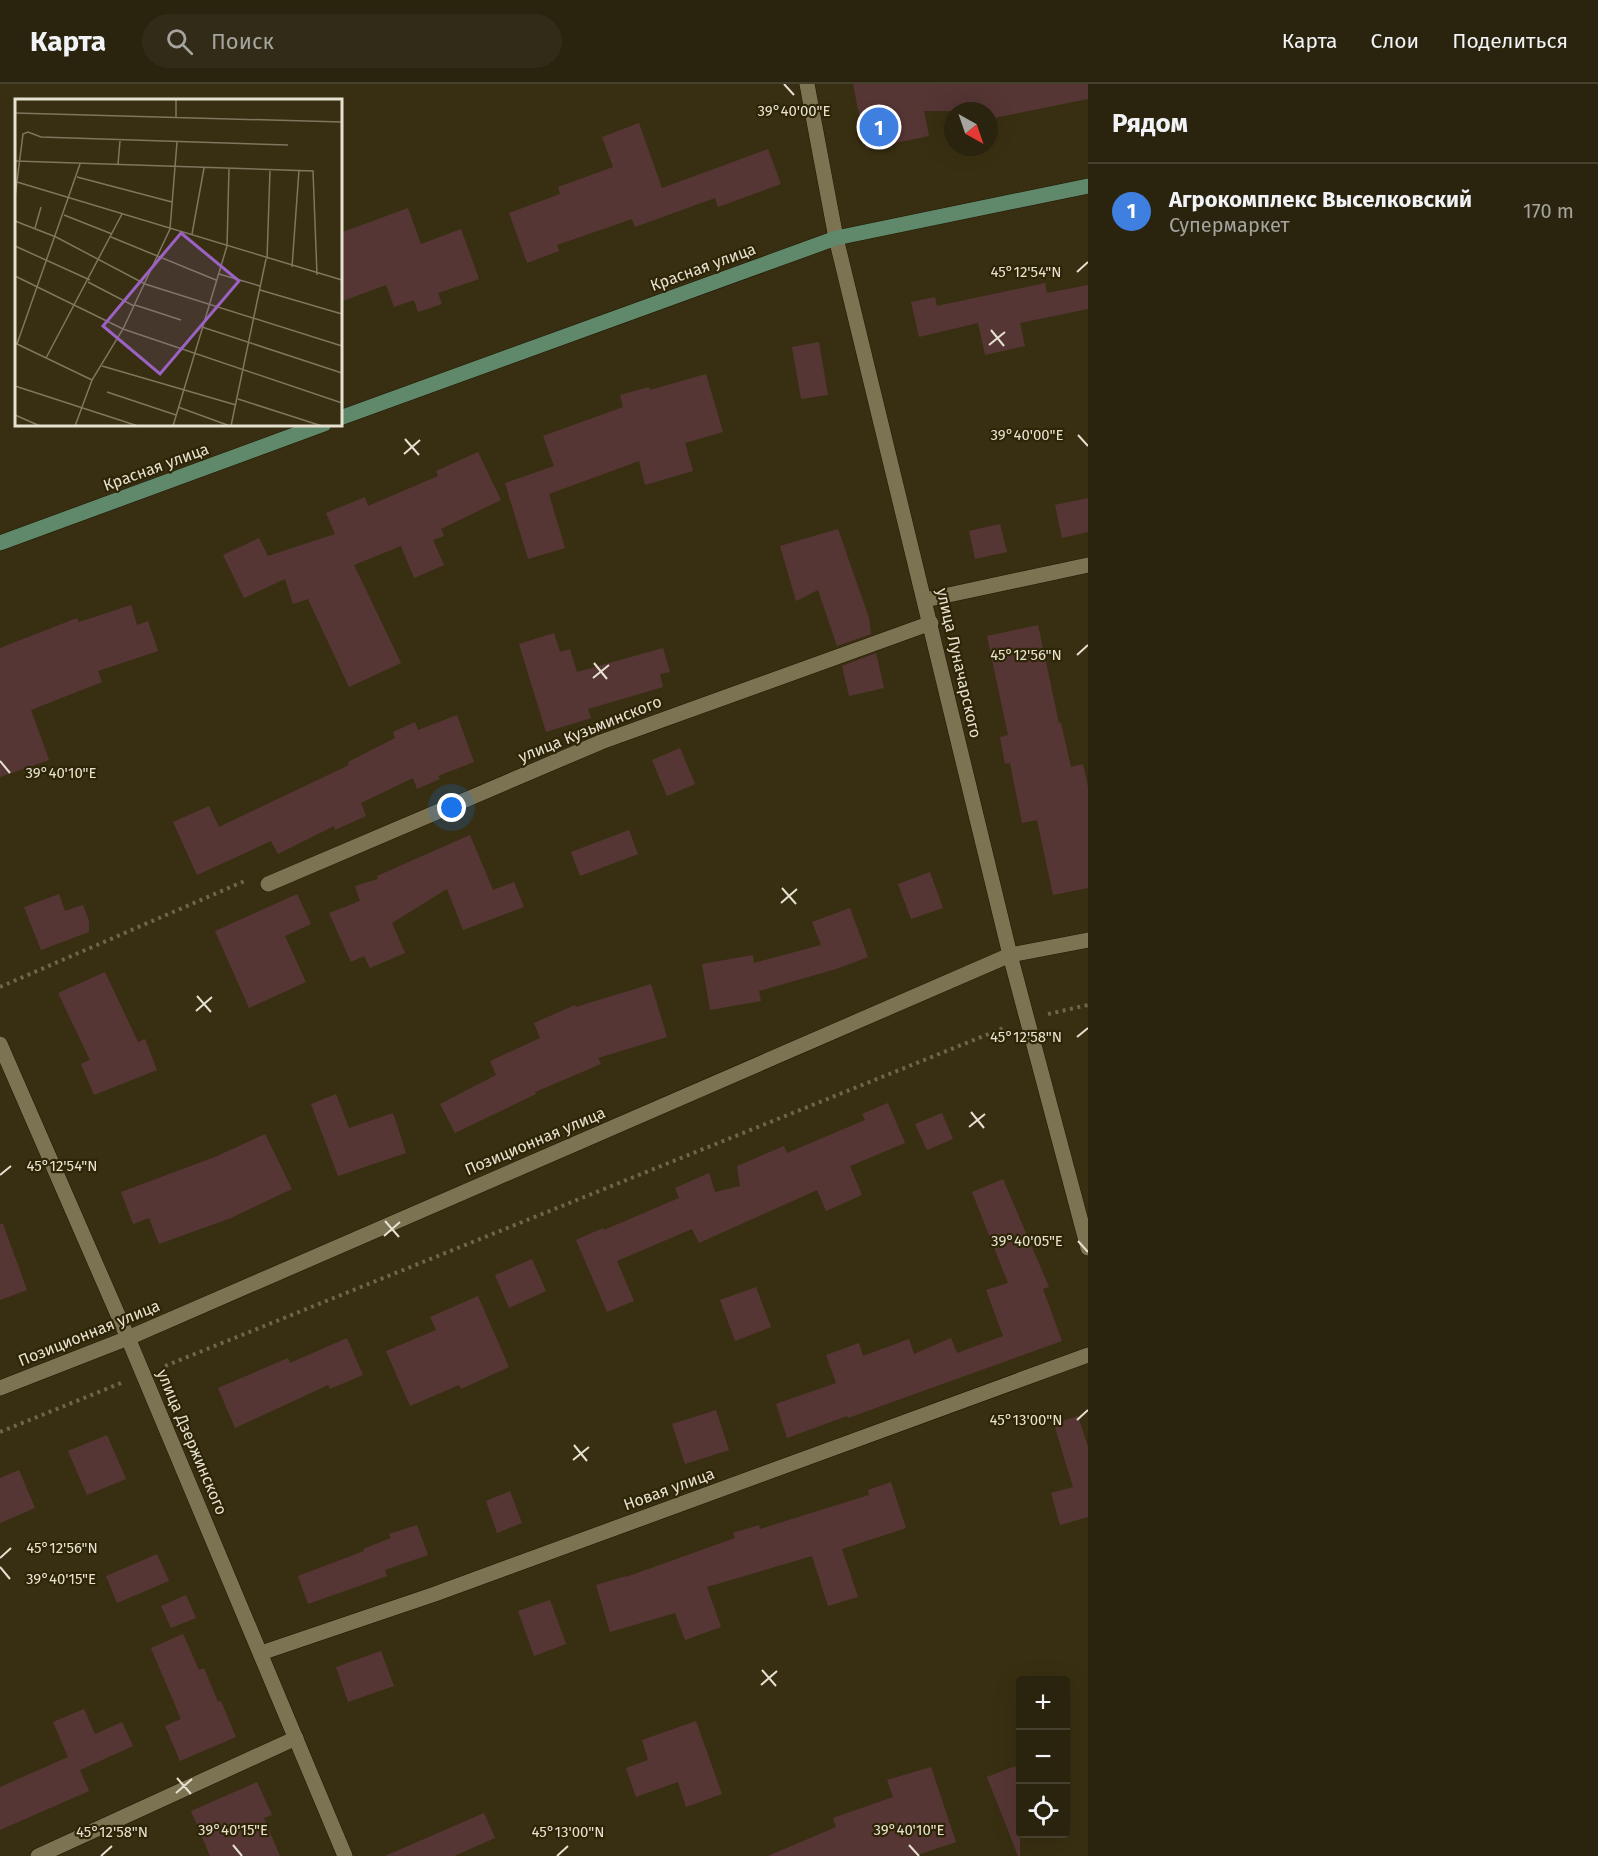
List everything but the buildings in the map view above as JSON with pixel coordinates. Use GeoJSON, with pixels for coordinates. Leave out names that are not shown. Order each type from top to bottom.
{"type":"FeatureCollection","features":[{"type":"Feature","properties":{"kind":"main road","name":"Красная улица"},"geometry":{"type":"LineString","coordinates":[[342,417],[836,238],[1088,186]]}},
{"type":"Feature","properties":{"kind":"main road","name":"Красная улица"},"geometry":{"type":"LineString","coordinates":[[0,543],[319,426]]}},
{"type":"Feature","properties":{"kind":"street","name":"улица Луначарского"},"geometry":{"type":"LineString","coordinates":[[807,84],[836,238],[1010,955],[1088,1248]]}},
{"type":"Feature","properties":{"kind":"street"},"geometry":{"type":"LineString","coordinates":[[925,600],[1088,565]]}},
{"type":"Feature","properties":{"kind":"street","name":"улица Кузьминского"},"geometry":{"type":"LineString","coordinates":[[268,884],[601,742],[931,623]]}},
{"type":"Feature","properties":{"kind":"street","name":"Позиционная улица"},"geometry":{"type":"LineString","coordinates":[[0,1388],[128,1338],[1010,955],[1088,940]]}},
{"type":"Feature","properties":{"kind":"street","name":"улица Дзержинского"},"geometry":{"type":"LineString","coordinates":[[0,1044],[144,1374],[345,1856]]}},
{"type":"Feature","properties":{"kind":"street","name":"Новая улица"},"geometry":{"type":"LineString","coordinates":[[261,1653],[446,1590],[1088,1354]]}},
{"type":"Feature","properties":{"kind":"street"},"geometry":{"type":"LineString","coordinates":[[38,1856],[296,1738]]}},
{"type":"Feature","properties":{"kind":"path"},"geometry":{"type":"LineString","coordinates":[[0,987],[252,878],[268,884]]}},
{"type":"Feature","properties":{"kind":"path"},"geometry":{"type":"LineString","coordinates":[[0,1432],[1026,1019],[1088,1005]]}},
{"type":"Feature","properties":{"kind":"place","name":"Агрокомплекс Выселковский"},"geometry":{"type":"Point","coordinates":[879,127]}}]}
